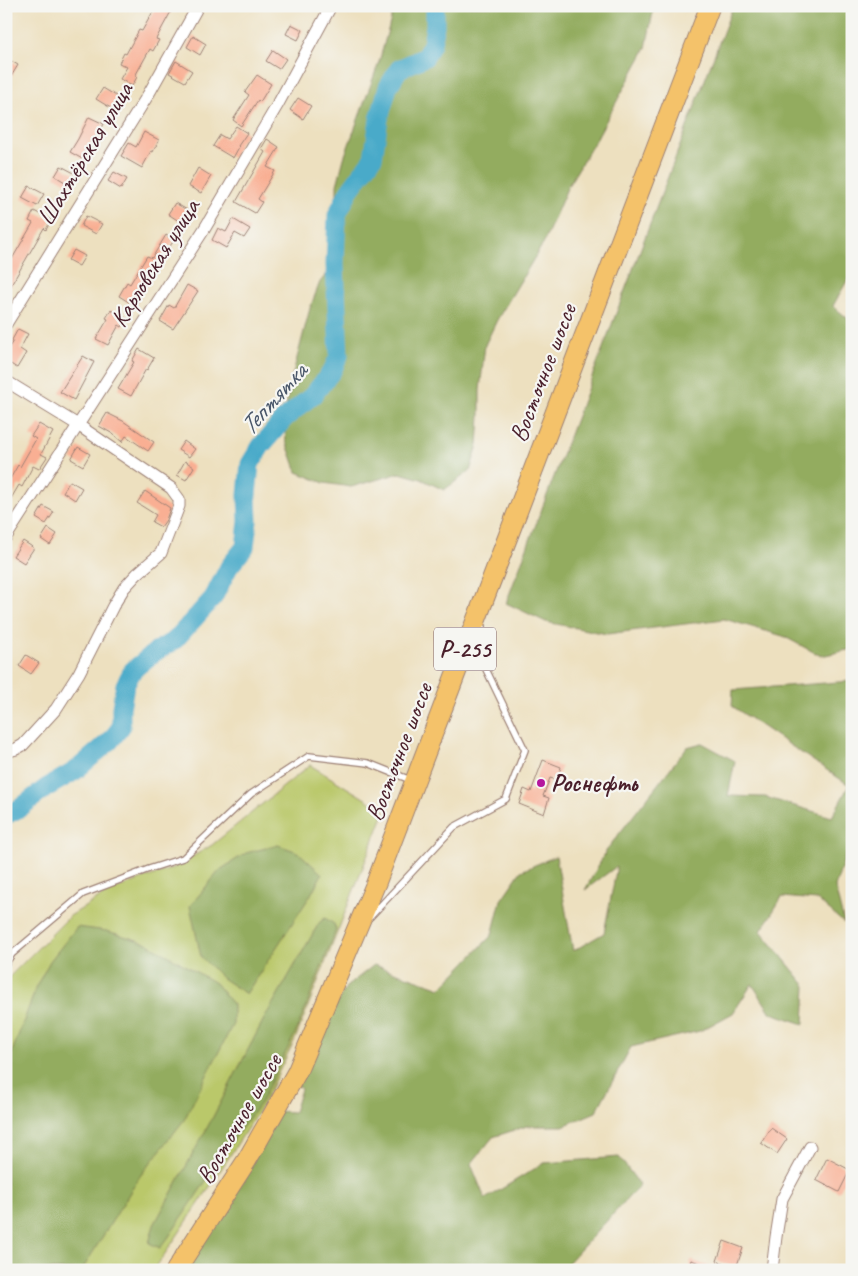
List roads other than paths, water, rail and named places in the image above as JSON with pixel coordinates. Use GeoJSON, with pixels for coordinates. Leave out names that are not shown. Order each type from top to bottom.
{"type":"FeatureCollection","features":[{"type":"Feature","properties":{"kind":"highway","name":"Восточное шоссе"},"geometry":{"type":"LineString","coordinates":[[176,1270],[247,1160],[297,1072],[376,883],[710,6]]}},
{"type":"Feature","properties":{"kind":"street","name":"Шахтёрская улица"},"geometry":{"type":"LineString","coordinates":[[6,324],[148,95],[198,6]]}},
{"type":"Feature","properties":{"kind":"street","name":"Карловская улица"},"geometry":{"type":"LineString","coordinates":[[6,537],[204,228],[278,104],[331,6]]}},
{"type":"Feature","properties":{"kind":"street"},"geometry":{"type":"LineString","coordinates":[[6,381],[78,424],[171,488],[179,498],[179,506],[161,553],[124,588],[79,673],[56,710],[23,745],[6,752]]}},
{"type":"Feature","properties":{"kind":"street"},"geometry":{"type":"LineString","coordinates":[[772,1270],[782,1199],[810,1147]]}},
{"type":"Feature","properties":{"kind":"lane"},"geometry":{"type":"LineString","coordinates":[[355,933],[454,827],[506,799],[525,750],[480,657],[482,603]]}},
{"type":"Feature","properties":{"kind":"lane"},"geometry":{"type":"LineString","coordinates":[[6,962],[12,954],[83,894],[183,858],[250,794],[309,756],[368,763],[414,782]]}},
{"type":"Feature","properties":{"kind":"waterway","name":"Тептятка"},"geometry":{"type":"LineString","coordinates":[[6,815],[20,808],[46,788],[75,771],[110,741],[121,727],[121,708],[125,685],[133,670],[155,652],[175,640],[213,598],[229,567],[245,547],[250,464],[261,446],[284,419],[313,395],[332,371],[339,356],[335,264],[337,215],[349,191],[373,158],[379,119],[388,87],[399,69],[425,57],[432,44],[435,26],[435,6]]}},
{"type":"Feature","properties":{"kind":"place","name":"Роснефть"},"geometry":{"type":"Point","coordinates":[541,783]}}]}
